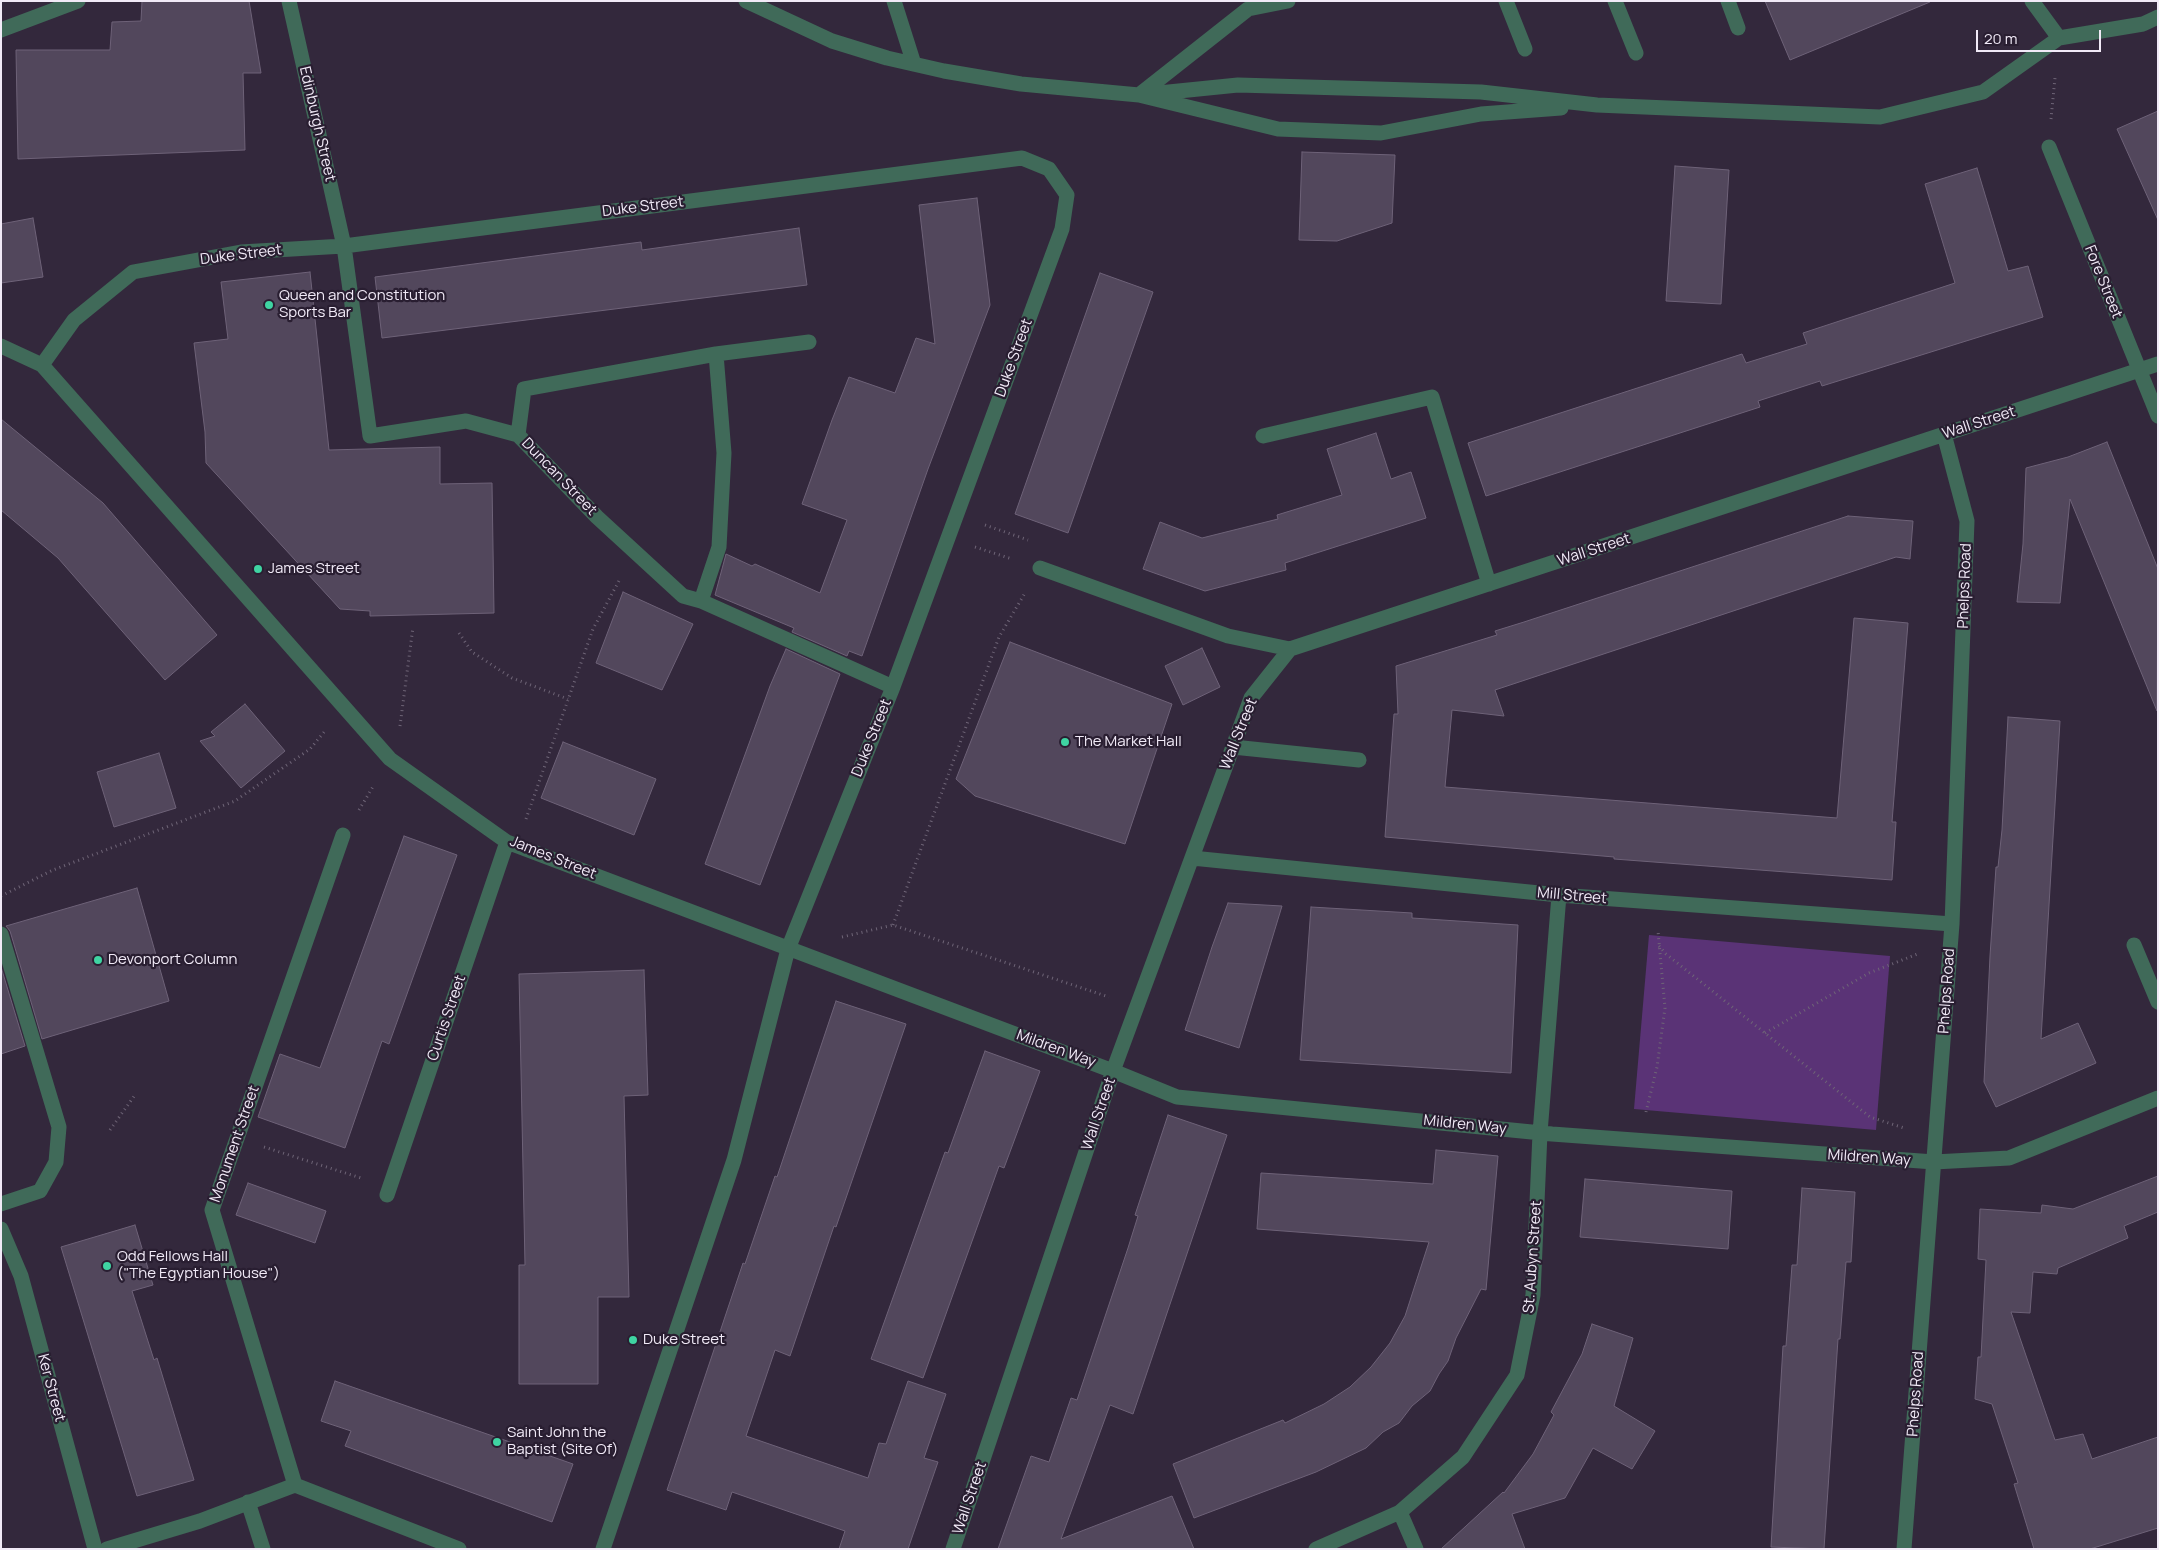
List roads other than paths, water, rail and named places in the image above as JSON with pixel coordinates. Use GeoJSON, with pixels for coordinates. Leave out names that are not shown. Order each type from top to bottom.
{"type":"FeatureCollection","features":[{"type":"Feature","properties":{"kind":"street"},"geometry":{"type":"LineString","coordinates":[[1,30],[78,1]]}},
{"type":"Feature","properties":{"kind":"street","name":"Edinburgh Street"},"geometry":{"type":"LineString","coordinates":[[289,1],[344,246]]}},
{"type":"Feature","properties":{"kind":"street"},"geometry":{"type":"LineString","coordinates":[[746,1],[832,41],[887,58],[944,71],[1021,84],[1139,95],[1278,129],[1381,133],[1481,114],[1597,105]]}},
{"type":"Feature","properties":{"kind":"street"},"geometry":{"type":"LineString","coordinates":[[894,1],[914,64]]}},
{"type":"Feature","properties":{"kind":"street"},"geometry":{"type":"LineString","coordinates":[[1139,95],[1248,9],[1288,1]]}},
{"type":"Feature","properties":{"kind":"street"},"geometry":{"type":"LineString","coordinates":[[1506,1],[1525,49]]}},
{"type":"Feature","properties":{"kind":"street"},"geometry":{"type":"LineString","coordinates":[[1615,1],[1636,53]]}},
{"type":"Feature","properties":{"kind":"street"},"geometry":{"type":"LineString","coordinates":[[1728,1],[1738,28]]}},
{"type":"Feature","properties":{"kind":"street"},"geometry":{"type":"LineString","coordinates":[[2032,1],[2058,38]]}},
{"type":"Feature","properties":{"kind":"street"},"geometry":{"type":"LineString","coordinates":[[1139,95],[1238,84],[1481,92],[1597,105],[1880,117],[1983,92],[2058,38],[2143,24],[2158,17]]}},
{"type":"Feature","properties":{"kind":"street","name":"Fore Street"},"geometry":{"type":"LineString","coordinates":[[2049,148],[2158,416]]}},
{"type":"Feature","properties":{"kind":"street","name":"Duke Street"},"geometry":{"type":"LineString","coordinates":[[42,365],[74,320],[133,272],[241,252],[344,246],[1022,158],[1049,169],[1067,195],[1062,228],[893,687],[788,949],[734,1160],[603,1549]]}},
{"type":"Feature","properties":{"kind":"street","name":"Duncan Street"},"geometry":{"type":"LineString","coordinates":[[344,246],[370,436],[466,421],[518,435],[597,517],[684,596],[701,601],[893,687]]}},
{"type":"Feature","properties":{"kind":"street"},"geometry":{"type":"LineString","coordinates":[[518,435],[524,389],[716,354],[809,342]]}},
{"type":"Feature","properties":{"kind":"street","name":"James Street"},"geometry":{"type":"LineString","coordinates":[[1,346],[42,365],[393,761],[512,843],[788,949]]}},
{"type":"Feature","properties":{"kind":"street"},"geometry":{"type":"LineString","coordinates":[[701,601],[719,547],[724,453],[716,354]]}},
{"type":"Feature","properties":{"kind":"street","name":"Wall Street"},"geometry":{"type":"LineString","coordinates":[[953,1549],[1114,1071],[1251,698],[1290,650],[2158,364]]}},
{"type":"Feature","properties":{"kind":"street"},"geometry":{"type":"LineString","coordinates":[[1263,436],[1432,397],[1489,584]]}},
{"type":"Feature","properties":{"kind":"street","name":"Phelps Road"},"geometry":{"type":"LineString","coordinates":[[1904,1549],[1952,924],[1967,521],[1944,434]]}},
{"type":"Feature","properties":{"kind":"street"},"geometry":{"type":"LineString","coordinates":[[1040,568],[1228,636],[1290,650]]}},
{"type":"Feature","properties":{"kind":"street"},"geometry":{"type":"LineString","coordinates":[[1233,747],[1359,760]]}},
{"type":"Feature","properties":{"kind":"street","name":"Monument Street"},"geometry":{"type":"LineString","coordinates":[[295,1485],[212,1210],[343,835]]}},
{"type":"Feature","properties":{"kind":"street","name":"Curtis Street"},"geometry":{"type":"LineString","coordinates":[[388,1191],[512,843]]}},
{"type":"Feature","properties":{"kind":"street","name":"Mill Street"},"geometry":{"type":"LineString","coordinates":[[1192,858],[1559,895],[1952,924]]}},
{"type":"Feature","properties":{"kind":"street","name":"St. Aubyn Street"},"geometry":{"type":"LineString","coordinates":[[1316,1549],[1400,1512],[1463,1457],[1517,1375],[1533,1295],[1540,1133],[1559,895]]}},
{"type":"Feature","properties":{"kind":"street"},"geometry":{"type":"LineString","coordinates":[[1,934],[59,1127],[56,1162],[40,1191],[1,1204]]}},
{"type":"Feature","properties":{"kind":"street"},"geometry":{"type":"LineString","coordinates":[[2134,945],[2158,1002]]}},
{"type":"Feature","properties":{"kind":"street","name":"Mildren Way"},"geometry":{"type":"LineString","coordinates":[[788,949],[1114,1071],[1177,1097],[1540,1133],[1934,1162],[2009,1158],[2158,1098]]}},
{"type":"Feature","properties":{"kind":"street","name":"Ker Street"},"geometry":{"type":"LineString","coordinates":[[1,1229],[21,1276],[95,1549]]}},
{"type":"Feature","properties":{"kind":"street"},"geometry":{"type":"LineString","coordinates":[[107,1549],[200,1521],[295,1485],[459,1549]]}},
{"type":"Feature","properties":{"kind":"street"},"geometry":{"type":"LineString","coordinates":[[248,1502],[262,1549]]}},
{"type":"Feature","properties":{"kind":"street"},"geometry":{"type":"LineString","coordinates":[[1400,1512],[1416,1549]]}},
{"type":"Feature","properties":{"kind":"place","name":"Queen and Constitution Sports Bar"},"geometry":{"type":"Point","coordinates":[269,305]}},
{"type":"Feature","properties":{"kind":"place","name":"James Street"},"geometry":{"type":"Point","coordinates":[258,569]}},
{"type":"Feature","properties":{"kind":"place","name":"The Market Hall"},"geometry":{"type":"Point","coordinates":[1065,742]}},
{"type":"Feature","properties":{"kind":"place","name":"Devonport Column"},"geometry":{"type":"Point","coordinates":[98,960]}},
{"type":"Feature","properties":{"kind":"place","name":"Odd Fellows Hall (\"The Egyptian House\")"},"geometry":{"type":"Point","coordinates":[107,1266]}},
{"type":"Feature","properties":{"kind":"place","name":"Duke Street"},"geometry":{"type":"Point","coordinates":[633,1340]}},
{"type":"Feature","properties":{"kind":"place","name":"Saint John the Baptist (Site Of)"},"geometry":{"type":"Point","coordinates":[497,1442]}}]}
